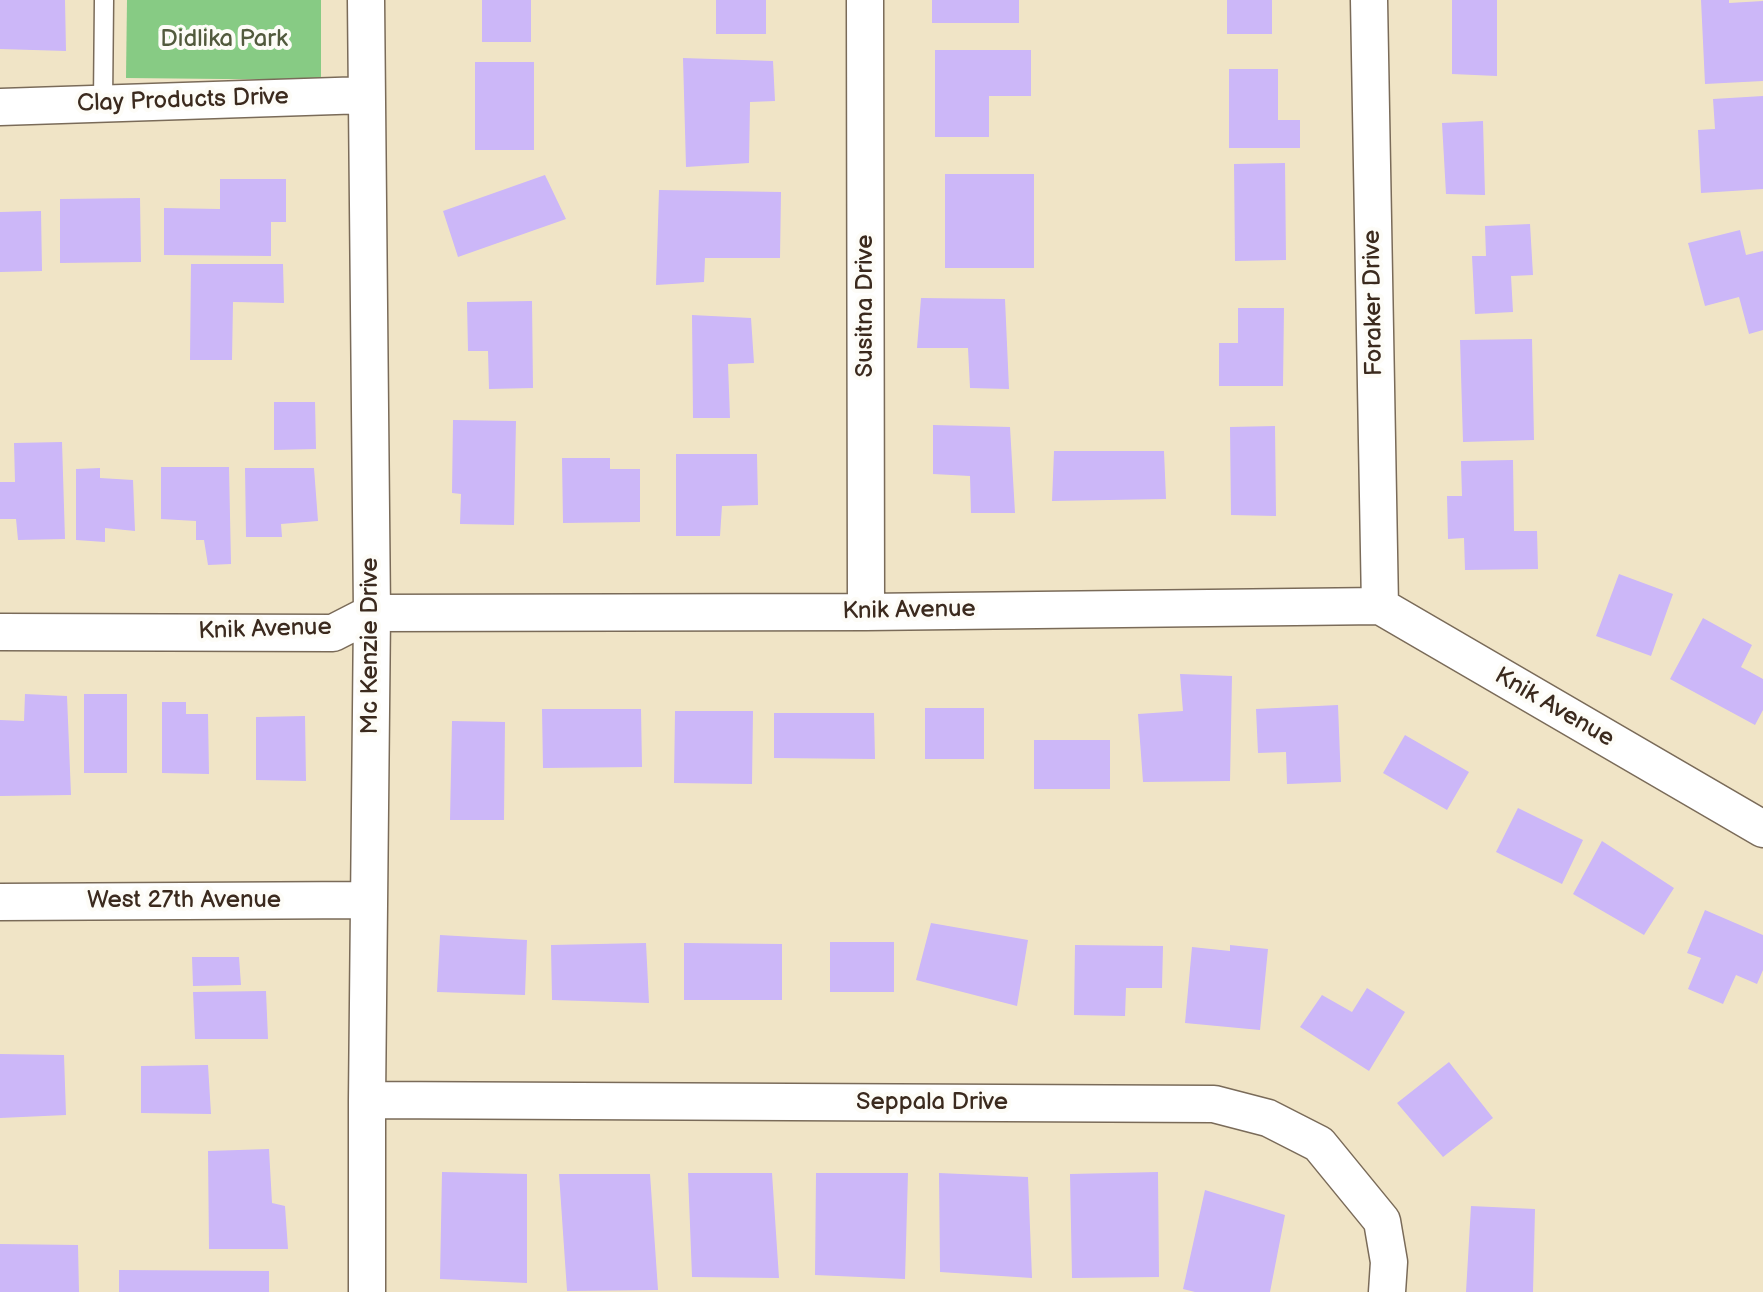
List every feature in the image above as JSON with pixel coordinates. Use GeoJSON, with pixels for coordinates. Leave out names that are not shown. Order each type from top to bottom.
{"type":"FeatureCollection","features":[{"type":"Feature","properties":{"kind":"street","name":"Mc Kenzie Drive"},"geometry":{"type":"LineString","coordinates":[[366,0],[372,613],[367,1292]]}},
{"type":"Feature","properties":{"kind":"street","name":"Susitna Drive"},"geometry":{"type":"LineString","coordinates":[[865,0],[866,612]]}},
{"type":"Feature","properties":{"kind":"street","name":"Foraker Drive"},"geometry":{"type":"LineString","coordinates":[[1369,0],[1380,606]]}},
{"type":"Feature","properties":{"kind":"street","name":"Clay Products Drive"},"geometry":{"type":"LineString","coordinates":[[0,107],[366,95]]}},
{"type":"Feature","properties":{"kind":"street","name":"Knik Avenue"},"geometry":{"type":"LineString","coordinates":[[0,632],[333,633],[372,613],[866,612],[1380,606],[1763,829]]}},
{"type":"Feature","properties":{"kind":"street","name":"West 27th Avenue"},"geometry":{"type":"LineString","coordinates":[[0,902],[369,900]]}},
{"type":"Feature","properties":{"kind":"street","name":"Seppala Drive"},"geometry":{"type":"LineString","coordinates":[[367,1100],[1214,1104],[1268,1118],[1319,1144],[1382,1221],[1389,1262],[1387,1292]]}},
{"type":"Feature","properties":{"kind":"lane"},"geometry":{"type":"LineString","coordinates":[[103,103],[104,0]]}},
{"type":"Feature","properties":{"kind":"green space","name":"Didlika Park"},"geometry":{"type":"Polygon","coordinates":[[[127,0],[321,0],[321,80],[126,78],[127,0]]]}},
{"type":"Feature","properties":{"kind":"building"},"geometry":{"type":"Polygon","coordinates":[[[0,0],[65,0],[66,51],[0,49],[0,0]]]}},
{"type":"Feature","properties":{"kind":"building"},"geometry":{"type":"Polygon","coordinates":[[[482,0],[531,0],[531,42],[482,42],[482,0]]]}},
{"type":"Feature","properties":{"kind":"building"},"geometry":{"type":"Polygon","coordinates":[[[716,0],[766,0],[766,34],[716,34],[716,0]]]}},
{"type":"Feature","properties":{"kind":"building"},"geometry":{"type":"Polygon","coordinates":[[[932,0],[1019,0],[1019,23],[932,23],[932,0]]]}},
{"type":"Feature","properties":{"kind":"building"},"geometry":{"type":"Polygon","coordinates":[[[1227,0],[1272,0],[1272,34],[1227,34],[1227,0]]]}},
{"type":"Feature","properties":{"kind":"building"},"geometry":{"type":"Polygon","coordinates":[[[1452,0],[1497,0],[1497,76],[1452,74],[1452,0]]]}},
{"type":"Feature","properties":{"kind":"building"},"geometry":{"type":"Polygon","coordinates":[[[1701,0],[1729,0],[1729,3],[1763,1],[1763,81],[1705,84],[1701,0]]]}},
{"type":"Feature","properties":{"kind":"building"},"geometry":{"type":"Polygon","coordinates":[[[935,50],[1031,50],[1031,96],[989,96],[989,137],[935,137],[935,50]]]}},
{"type":"Feature","properties":{"kind":"building"},"geometry":{"type":"Polygon","coordinates":[[[683,58],[773,61],[775,101],[750,102],[749,163],[686,167],[683,58]]]}},
{"type":"Feature","properties":{"kind":"building"},"geometry":{"type":"Polygon","coordinates":[[[475,62],[534,62],[534,150],[475,150],[475,62]]]}},
{"type":"Feature","properties":{"kind":"building"},"geometry":{"type":"Polygon","coordinates":[[[1229,69],[1278,69],[1278,120],[1300,120],[1300,148],[1229,148],[1229,69]]]}},
{"type":"Feature","properties":{"kind":"building"},"geometry":{"type":"Polygon","coordinates":[[[1763,96],[1763,189],[1701,193],[1698,130],[1715,129],[1713,99],[1763,96]]]}},
{"type":"Feature","properties":{"kind":"building"},"geometry":{"type":"Polygon","coordinates":[[[1483,121],[1485,195],[1446,194],[1442,123],[1483,121]]]}},
{"type":"Feature","properties":{"kind":"building"},"geometry":{"type":"Polygon","coordinates":[[[1285,163],[1286,260],[1235,261],[1234,164],[1285,163]]]}},
{"type":"Feature","properties":{"kind":"building"},"geometry":{"type":"Polygon","coordinates":[[[945,174],[1034,174],[1034,268],[945,268],[945,174]]]}},
{"type":"Feature","properties":{"kind":"building"},"geometry":{"type":"Polygon","coordinates":[[[545,175],[566,219],[458,257],[443,211],[545,175]]]}},
{"type":"Feature","properties":{"kind":"building"},"geometry":{"type":"Polygon","coordinates":[[[220,179],[286,179],[286,222],[271,222],[271,256],[164,255],[164,208],[220,209],[220,179]]]}},
{"type":"Feature","properties":{"kind":"building"},"geometry":{"type":"Polygon","coordinates":[[[659,190],[781,192],[780,258],[705,258],[704,282],[656,285],[659,190]]]}},
{"type":"Feature","properties":{"kind":"building"},"geometry":{"type":"Polygon","coordinates":[[[140,198],[141,262],[60,263],[60,199],[140,198]]]}},
{"type":"Feature","properties":{"kind":"building"},"geometry":{"type":"Polygon","coordinates":[[[41,211],[42,271],[0,272],[0,212],[41,211]]]}},
{"type":"Feature","properties":{"kind":"building"},"geometry":{"type":"Polygon","coordinates":[[[1530,224],[1533,275],[1511,276],[1513,312],[1475,314],[1472,256],[1486,256],[1485,226],[1530,224]]]}},
{"type":"Feature","properties":{"kind":"building"},"geometry":{"type":"Polygon","coordinates":[[[1740,230],[1746,255],[1763,251],[1763,330],[1749,334],[1739,297],[1705,306],[1688,243],[1740,230]]]}},
{"type":"Feature","properties":{"kind":"building"},"geometry":{"type":"Polygon","coordinates":[[[191,264],[283,264],[284,303],[233,302],[232,360],[190,360],[191,264]]]}},
{"type":"Feature","properties":{"kind":"building"},"geometry":{"type":"Polygon","coordinates":[[[921,298],[1005,299],[1009,389],[970,388],[968,348],[917,348],[921,298]]]}},
{"type":"Feature","properties":{"kind":"building"},"geometry":{"type":"Polygon","coordinates":[[[532,301],[533,388],[489,389],[488,351],[468,351],[467,302],[532,301]]]}},
{"type":"Feature","properties":{"kind":"building"},"geometry":{"type":"Polygon","coordinates":[[[1238,308],[1284,308],[1283,386],[1219,386],[1219,343],[1238,343],[1238,308]]]}},
{"type":"Feature","properties":{"kind":"building"},"geometry":{"type":"Polygon","coordinates":[[[692,315],[751,318],[754,363],[728,364],[730,418],[693,418],[692,315]]]}},
{"type":"Feature","properties":{"kind":"building"},"geometry":{"type":"Polygon","coordinates":[[[1532,339],[1534,440],[1463,442],[1460,340],[1532,339]]]}},
{"type":"Feature","properties":{"kind":"building"},"geometry":{"type":"Polygon","coordinates":[[[274,402],[315,402],[316,449],[274,450],[274,402]]]}},
{"type":"Feature","properties":{"kind":"building"},"geometry":{"type":"Polygon","coordinates":[[[453,420],[516,421],[514,525],[460,524],[461,494],[452,493],[453,420]]]}},
{"type":"Feature","properties":{"kind":"building"},"geometry":{"type":"Polygon","coordinates":[[[933,425],[1010,427],[1015,513],[971,513],[970,476],[933,474],[933,425]]]}},
{"type":"Feature","properties":{"kind":"building"},"geometry":{"type":"Polygon","coordinates":[[[1275,426],[1276,516],[1231,515],[1230,427],[1275,426]]]}},
{"type":"Feature","properties":{"kind":"building"},"geometry":{"type":"Polygon","coordinates":[[[62,442],[65,539],[18,540],[16,519],[0,519],[0,482],[15,482],[14,443],[62,442]]]}},
{"type":"Feature","properties":{"kind":"building"},"geometry":{"type":"Polygon","coordinates":[[[1054,451],[1164,451],[1166,499],[1052,501],[1054,451]]]}},
{"type":"Feature","properties":{"kind":"building"},"geometry":{"type":"Polygon","coordinates":[[[676,454],[757,454],[758,505],[722,506],[720,536],[676,536],[676,454]]]}},
{"type":"Feature","properties":{"kind":"building"},"geometry":{"type":"Polygon","coordinates":[[[562,458],[610,458],[610,469],[640,469],[640,522],[563,523],[562,458]]]}},
{"type":"Feature","properties":{"kind":"building"},"geometry":{"type":"Polygon","coordinates":[[[1513,460],[1514,531],[1537,531],[1538,569],[1465,570],[1464,538],[1448,539],[1447,496],[1462,496],[1461,461],[1513,460]]]}},
{"type":"Feature","properties":{"kind":"building"},"geometry":{"type":"Polygon","coordinates":[[[161,467],[229,467],[231,564],[208,565],[204,540],[196,540],[196,521],[161,519],[161,467]]]}},
{"type":"Feature","properties":{"kind":"building"},"geometry":{"type":"Polygon","coordinates":[[[100,468],[100,478],[133,480],[135,531],[105,528],[105,542],[76,540],[76,469],[100,468]]]}},
{"type":"Feature","properties":{"kind":"building"},"geometry":{"type":"Polygon","coordinates":[[[245,468],[314,468],[318,521],[281,524],[282,537],[246,537],[245,468]]]}},
{"type":"Feature","properties":{"kind":"building"},"geometry":{"type":"Polygon","coordinates":[[[1619,574],[1673,594],[1651,656],[1596,636],[1619,574]]]}},
{"type":"Feature","properties":{"kind":"building"},"geometry":{"type":"Polygon","coordinates":[[[1703,618],[1752,645],[1741,667],[1763,679],[1763,710],[1755,725],[1670,679],[1703,618]]]}},
{"type":"Feature","properties":{"kind":"building"},"geometry":{"type":"Polygon","coordinates":[[[1180,674],[1232,676],[1230,781],[1143,782],[1138,714],[1183,711],[1180,674]]]}},
{"type":"Feature","properties":{"kind":"building"},"geometry":{"type":"Polygon","coordinates":[[[25,694],[67,696],[71,795],[0,796],[0,720],[24,721],[25,694]]]}},
{"type":"Feature","properties":{"kind":"building"},"geometry":{"type":"Polygon","coordinates":[[[84,694],[127,694],[127,773],[84,773],[84,694]]]}},
{"type":"Feature","properties":{"kind":"building"},"geometry":{"type":"Polygon","coordinates":[[[162,702],[186,702],[186,714],[208,714],[209,774],[162,773],[162,702]]]}},
{"type":"Feature","properties":{"kind":"building"},"geometry":{"type":"Polygon","coordinates":[[[1338,705],[1341,782],[1287,784],[1286,752],[1258,753],[1256,709],[1338,705]]]}},
{"type":"Feature","properties":{"kind":"building"},"geometry":{"type":"Polygon","coordinates":[[[925,708],[984,708],[984,759],[925,759],[925,708]]]}},
{"type":"Feature","properties":{"kind":"building"},"geometry":{"type":"Polygon","coordinates":[[[542,709],[641,709],[642,767],[543,768],[542,709]]]}},
{"type":"Feature","properties":{"kind":"building"},"geometry":{"type":"Polygon","coordinates":[[[675,711],[753,711],[752,784],[674,783],[675,711]]]}},
{"type":"Feature","properties":{"kind":"building"},"geometry":{"type":"Polygon","coordinates":[[[774,713],[874,713],[875,759],[774,758],[774,713]]]}},
{"type":"Feature","properties":{"kind":"building"},"geometry":{"type":"Polygon","coordinates":[[[305,716],[306,781],[256,780],[256,717],[305,716]]]}},
{"type":"Feature","properties":{"kind":"building"},"geometry":{"type":"Polygon","coordinates":[[[452,721],[505,722],[504,820],[450,820],[452,721]]]}},
{"type":"Feature","properties":{"kind":"building"},"geometry":{"type":"Polygon","coordinates":[[[1405,735],[1469,772],[1447,810],[1383,773],[1405,735]]]}},
{"type":"Feature","properties":{"kind":"building"},"geometry":{"type":"Polygon","coordinates":[[[1034,740],[1110,740],[1110,789],[1034,789],[1034,740]]]}},
{"type":"Feature","properties":{"kind":"building"},"geometry":{"type":"Polygon","coordinates":[[[1518,808],[1583,840],[1562,884],[1496,852],[1518,808]]]}},
{"type":"Feature","properties":{"kind":"building"},"geometry":{"type":"Polygon","coordinates":[[[1602,841],[1674,888],[1644,935],[1573,894],[1602,841]]]}},
{"type":"Feature","properties":{"kind":"building"},"geometry":{"type":"Polygon","coordinates":[[[1705,910],[1763,935],[1763,970],[1757,984],[1736,975],[1723,1004],[1688,989],[1701,958],[1687,953],[1705,910]]]}},
{"type":"Feature","properties":{"kind":"building"},"geometry":{"type":"Polygon","coordinates":[[[931,923],[1028,940],[1017,1006],[916,980],[931,923]]]}},
{"type":"Feature","properties":{"kind":"building"},"geometry":{"type":"Polygon","coordinates":[[[440,935],[527,940],[525,995],[437,992],[440,935]]]}},
{"type":"Feature","properties":{"kind":"building"},"geometry":{"type":"Polygon","coordinates":[[[830,942],[894,942],[894,992],[830,992],[830,942]]]}},
{"type":"Feature","properties":{"kind":"building"},"geometry":{"type":"Polygon","coordinates":[[[646,943],[649,1003],[552,1000],[551,945],[646,943]]]}},
{"type":"Feature","properties":{"kind":"building"},"geometry":{"type":"Polygon","coordinates":[[[684,943],[782,944],[782,1000],[684,1000],[684,943]]]}},
{"type":"Feature","properties":{"kind":"building"},"geometry":{"type":"Polygon","coordinates":[[[1075,945],[1163,946],[1162,988],[1126,988],[1125,1016],[1074,1015],[1075,945]]]}},
{"type":"Feature","properties":{"kind":"building"},"geometry":{"type":"Polygon","coordinates":[[[1230,945],[1268,949],[1260,1030],[1185,1023],[1192,947],[1230,951],[1230,945]]]}},
{"type":"Feature","properties":{"kind":"building"},"geometry":{"type":"Polygon","coordinates":[[[192,957],[239,957],[241,985],[193,986],[192,957]]]}},
{"type":"Feature","properties":{"kind":"building"},"geometry":{"type":"Polygon","coordinates":[[[1367,988],[1405,1012],[1369,1071],[1300,1027],[1322,995],[1352,1012],[1367,988]]]}},
{"type":"Feature","properties":{"kind":"building"},"geometry":{"type":"Polygon","coordinates":[[[266,991],[268,1039],[195,1039],[193,992],[266,991]]]}},
{"type":"Feature","properties":{"kind":"building"},"geometry":{"type":"Polygon","coordinates":[[[0,1054],[64,1055],[66,1115],[0,1118],[0,1054]]]}},
{"type":"Feature","properties":{"kind":"building"},"geometry":{"type":"Polygon","coordinates":[[[1449,1062],[1493,1118],[1443,1157],[1397,1103],[1449,1062]]]}},
{"type":"Feature","properties":{"kind":"building"},"geometry":{"type":"Polygon","coordinates":[[[208,1065],[211,1114],[141,1113],[141,1066],[208,1065]]]}},
{"type":"Feature","properties":{"kind":"building"},"geometry":{"type":"Polygon","coordinates":[[[269,1149],[272,1203],[285,1206],[288,1249],[209,1249],[208,1151],[269,1149]]]}},
{"type":"Feature","properties":{"kind":"building"},"geometry":{"type":"Polygon","coordinates":[[[442,1172],[527,1174],[527,1283],[440,1279],[442,1172]]]}},
{"type":"Feature","properties":{"kind":"building"},"geometry":{"type":"Polygon","coordinates":[[[1158,1172],[1159,1277],[1072,1278],[1070,1174],[1158,1172]]]}},
{"type":"Feature","properties":{"kind":"building"},"geometry":{"type":"Polygon","coordinates":[[[688,1173],[772,1173],[779,1278],[692,1277],[688,1173]]]}},
{"type":"Feature","properties":{"kind":"building"},"geometry":{"type":"Polygon","coordinates":[[[816,1173],[908,1173],[905,1279],[815,1275],[816,1173]]]}},
{"type":"Feature","properties":{"kind":"building"},"geometry":{"type":"Polygon","coordinates":[[[939,1173],[1028,1177],[1032,1278],[940,1272],[939,1173]]]}},
{"type":"Feature","properties":{"kind":"building"},"geometry":{"type":"Polygon","coordinates":[[[559,1174],[650,1174],[658,1290],[567,1291],[559,1174]]]}},
{"type":"Feature","properties":{"kind":"building"},"geometry":{"type":"Polygon","coordinates":[[[1205,1190],[1285,1215],[1270,1292],[1195,1292],[1183,1289],[1205,1190]]]}},
{"type":"Feature","properties":{"kind":"building"},"geometry":{"type":"Polygon","coordinates":[[[1471,1206],[1535,1209],[1533,1292],[1466,1292],[1471,1206]]]}},
{"type":"Feature","properties":{"kind":"building"},"geometry":{"type":"Polygon","coordinates":[[[0,1244],[78,1245],[79,1292],[0,1292],[0,1244]]]}},
{"type":"Feature","properties":{"kind":"building"},"geometry":{"type":"Polygon","coordinates":[[[119,1270],[269,1271],[269,1292],[119,1292],[119,1270]]]}}]}
